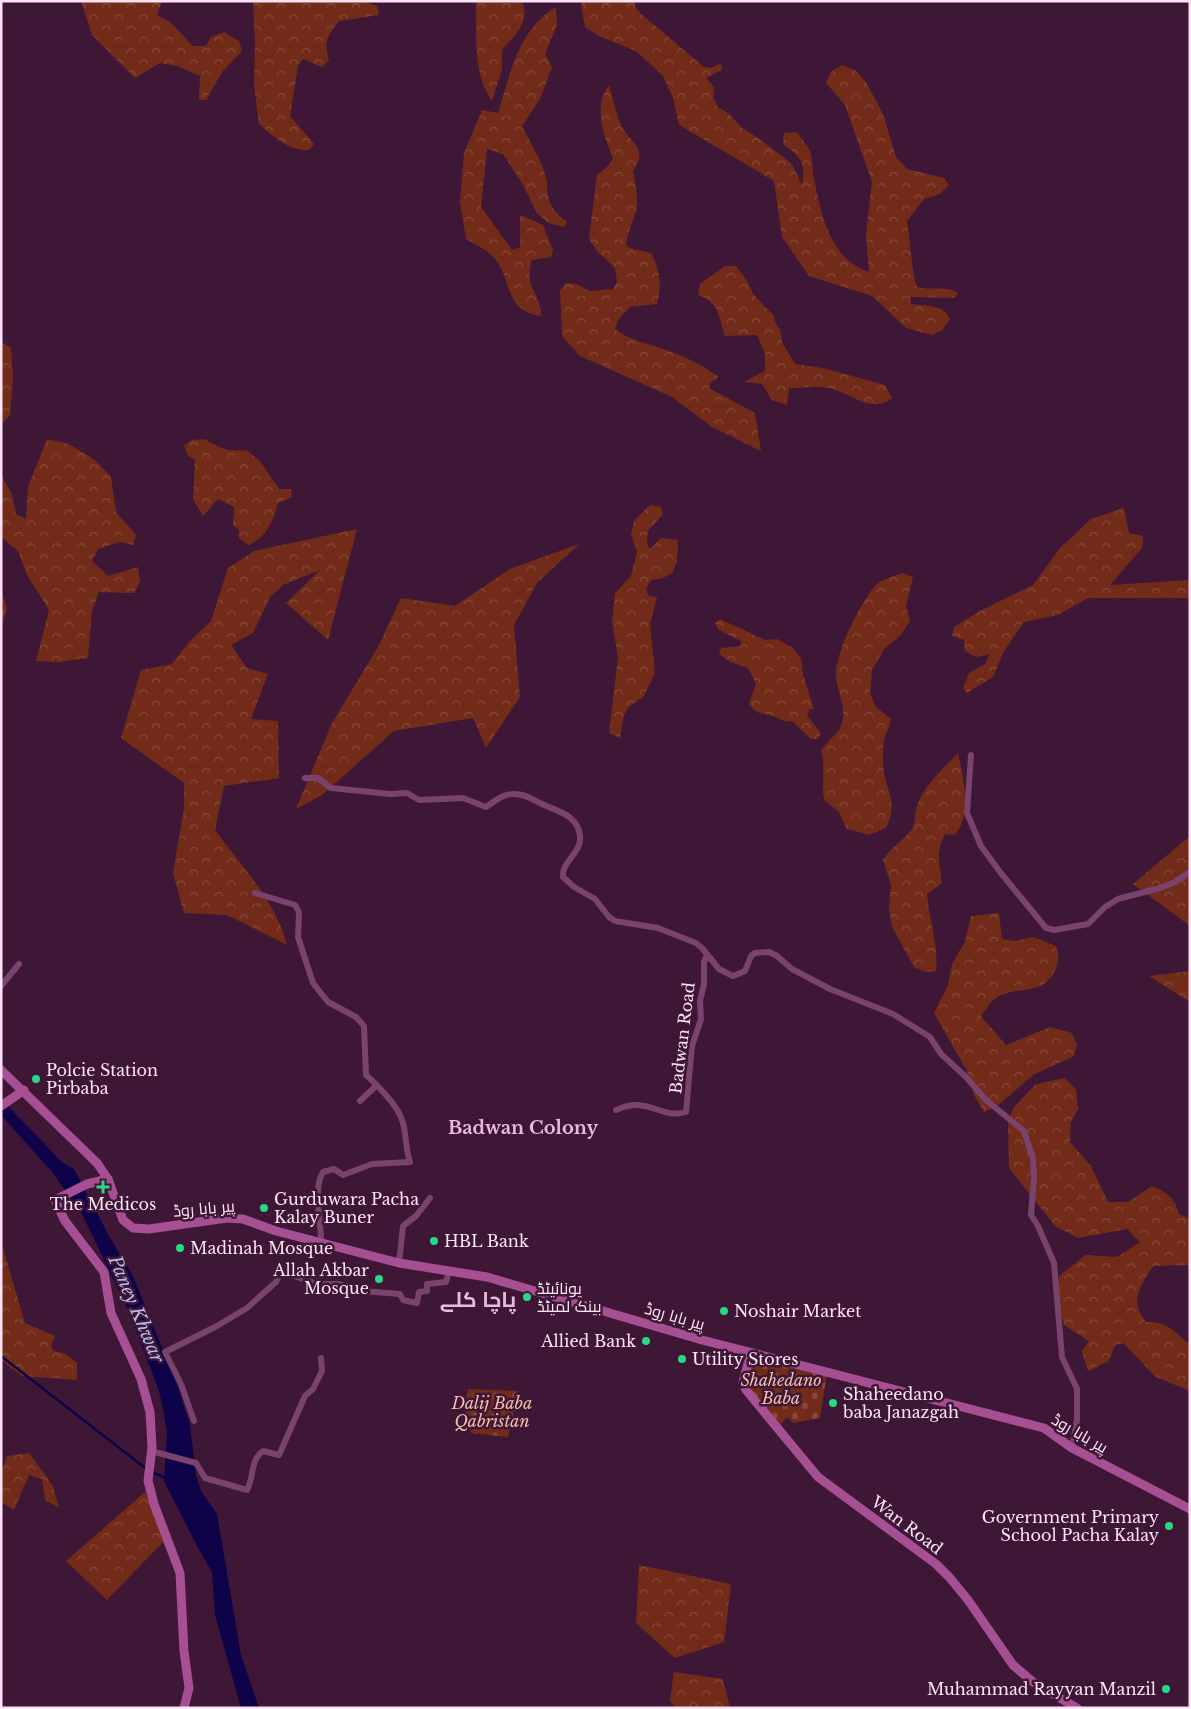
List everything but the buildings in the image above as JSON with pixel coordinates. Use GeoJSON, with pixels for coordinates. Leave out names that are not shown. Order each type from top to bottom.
{"type":"FeatureCollection","features":[{"type":"Feature","properties":{"kind":"main road"},"geometry":{"type":"LineString","coordinates":[[1,1070],[24,1090],[97,1163],[108,1180],[87,1184],[55,1200],[65,1221],[104,1272],[111,1313],[141,1379],[150,1412],[151,1451],[148,1481],[154,1504],[180,1573],[184,1651],[189,1688],[184,1708]]}},
{"type":"Feature","properties":{"kind":"main road"},"geometry":{"type":"LineString","coordinates":[[1,1106],[24,1090]]}},
{"type":"Feature","properties":{"kind":"main road","name":"پیر بابا روڈ"},"geometry":{"type":"LineString","coordinates":[[108,1180],[123,1220],[133,1228],[149,1229],[211,1219],[235,1218],[399,1263],[487,1277],[751,1353],[1044,1428],[1072,1448],[1190,1509]]}},
{"type":"Feature","properties":{"kind":"main road","name":"Wan Road"},"geometry":{"type":"LineString","coordinates":[[751,1353],[743,1382],[746,1390],[818,1477],[936,1564],[968,1600],[1013,1665],[1033,1682],[1077,1708]]}},
{"type":"Feature","properties":{"kind":"street"},"geometry":{"type":"LineString","coordinates":[[971,755],[967,813],[981,846],[1046,928],[1054,930],[1088,924],[1105,907],[1118,899],[1160,888],[1173,883],[1190,872]]}},
{"type":"Feature","properties":{"kind":"street"},"geometry":{"type":"LineString","coordinates":[[305,778],[318,778],[331,788],[390,794],[407,793],[420,800],[463,798],[486,807],[505,795],[523,795],[568,815],[574,822],[581,839],[578,850],[564,868],[563,877],[574,887],[595,899],[609,917],[625,924],[658,928],[696,943],[719,969],[733,976],[745,971],[751,956],[755,953],[769,952],[777,956],[792,969],[830,989],[894,1014],[930,1038],[941,1054],[965,1076],[986,1102],[1021,1126],[1029,1142],[1034,1177],[1031,1215],[1038,1226],[1054,1263],[1062,1357],[1077,1389],[1077,1420],[1072,1448]]}},
{"type":"Feature","properties":{"kind":"street"},"geometry":{"type":"LineString","coordinates":[[255,893],[294,905],[299,912],[298,937],[312,983],[328,1002],[356,1017],[364,1026],[366,1042],[364,1067],[366,1075],[377,1085],[402,1118],[410,1162],[372,1164],[343,1175],[334,1169],[323,1172],[320,1180],[318,1218],[321,1230],[321,1243]]}},
{"type":"Feature","properties":{"kind":"street","name":"Badwan Road"},"geometry":{"type":"LineString","coordinates":[[616,1110],[628,1105],[639,1104],[673,1114],[686,1112],[692,1046],[701,1019],[700,1001],[704,984],[704,962],[707,954]]}},
{"type":"Feature","properties":{"kind":"street"},"geometry":{"type":"LineString","coordinates":[[1,986],[19,964]]}},
{"type":"Feature","properties":{"kind":"street"},"geometry":{"type":"LineString","coordinates":[[360,1101],[377,1085]]}},
{"type":"Feature","properties":{"kind":"street"},"geometry":{"type":"LineString","coordinates":[[399,1263],[403,1226],[416,1216],[430,1198]]}},
{"type":"Feature","properties":{"kind":"street"},"geometry":{"type":"LineString","coordinates":[[194,1421],[181,1384],[165,1352],[217,1326],[247,1308],[276,1282],[280,1274],[285,1273],[318,1284],[338,1284],[362,1291],[400,1294],[403,1300],[417,1303],[419,1292],[427,1291],[427,1284],[446,1282],[449,1271]]}},
{"type":"Feature","properties":{"kind":"street"},"geometry":{"type":"LineString","coordinates":[[151,1451],[196,1463],[205,1478],[247,1490],[254,1462],[260,1453],[263,1451],[279,1455],[305,1396],[313,1389],[322,1371],[320,1358]]}},
{"type":"Feature","properties":{"kind":"green space"},"geometry":{"type":"Polygon","coordinates":[[[81,1],[162,1],[157,15],[170,22],[193,46],[206,46],[211,37],[224,32],[239,41],[242,51],[222,72],[206,100],[199,100],[200,76],[177,66],[160,63],[135,78],[92,35],[81,1]]]}},
{"type":"Feature","properties":{"kind":"green space"},"geometry":{"type":"Polygon","coordinates":[[[253,1],[364,1],[377,6],[379,15],[339,21],[328,39],[326,48],[329,60],[322,67],[303,59],[298,66],[290,116],[314,144],[309,150],[288,146],[259,124],[254,85],[255,42],[253,1]]]}},
{"type":"Feature","properties":{"kind":"green space"},"geometry":{"type":"Polygon","coordinates":[[[476,1],[522,1],[524,9],[523,22],[520,28],[502,50],[502,69],[492,101],[481,78],[478,66],[476,1]]]}},
{"type":"Feature","properties":{"kind":"green space"},"geometry":{"type":"Polygon","coordinates":[[[584,1],[635,1],[635,7],[641,14],[704,67],[711,68],[721,63],[722,70],[706,78],[714,87],[713,97],[717,106],[729,114],[741,127],[792,164],[802,185],[803,171],[801,161],[783,144],[784,133],[797,132],[810,151],[813,175],[824,221],[836,246],[856,266],[869,272],[866,234],[872,182],[845,105],[826,83],[831,72],[842,65],[856,71],[866,82],[883,114],[896,157],[907,169],[944,178],[949,185],[940,194],[924,199],[907,221],[917,287],[948,289],[958,293],[954,298],[910,297],[911,304],[938,308],[947,314],[950,319],[942,330],[932,335],[906,328],[872,296],[809,276],[782,237],[774,181],[679,125],[673,98],[663,76],[636,51],[599,36],[585,27],[581,5],[584,1]]]}},
{"type":"Feature","properties":{"kind":"green space"},"geometry":{"type":"Polygon","coordinates":[[[556,7],[557,25],[545,54],[552,67],[540,99],[522,126],[543,168],[550,202],[558,214],[567,222],[564,227],[548,223],[537,213],[522,183],[503,154],[487,149],[481,207],[512,250],[520,247],[520,215],[543,225],[553,250],[551,257],[532,260],[530,269],[531,283],[541,316],[529,313],[521,308],[511,294],[501,268],[495,259],[486,250],[466,239],[460,202],[464,153],[482,110],[498,113],[517,54],[524,41],[532,28],[556,7]]]}},
{"type":"Feature","properties":{"kind":"green space"},"geometry":{"type":"Polygon","coordinates":[[[609,85],[622,127],[639,152],[637,164],[633,171],[637,203],[626,245],[630,248],[651,253],[660,284],[657,304],[630,307],[618,320],[615,329],[633,339],[687,358],[719,377],[710,383],[709,388],[755,413],[761,451],[712,427],[672,397],[580,356],[562,336],[560,290],[566,283],[576,284],[590,291],[613,289],[617,282],[615,268],[597,251],[589,239],[597,175],[609,165],[613,158],[601,121],[601,102],[609,85]]]}},
{"type":"Feature","properties":{"kind":"green space"},"geometry":{"type":"Polygon","coordinates":[[[725,266],[736,266],[747,281],[753,294],[775,317],[774,320],[781,332],[782,342],[795,364],[823,368],[885,385],[892,398],[877,404],[870,404],[828,388],[789,388],[787,405],[772,400],[762,384],[744,382],[765,371],[765,354],[757,335],[725,336],[714,306],[711,302],[698,295],[700,284],[725,266]]]}},
{"type":"Feature","properties":{"kind":"green space"},"geometry":{"type":"Polygon","coordinates":[[[1,342],[11,348],[13,378],[10,415],[1,424],[1,342]]]}},
{"type":"Feature","properties":{"kind":"green space"},"geometry":{"type":"Polygon","coordinates":[[[47,439],[69,444],[95,460],[111,477],[116,512],[136,535],[133,545],[120,542],[98,549],[92,561],[108,576],[138,567],[140,582],[134,593],[99,592],[92,611],[88,658],[59,662],[36,661],[49,610],[27,575],[18,551],[1,537],[1,475],[12,494],[16,514],[26,519],[28,487],[47,439]]]}},
{"type":"Feature","properties":{"kind":"green space"},"geometry":{"type":"Polygon","coordinates":[[[205,439],[224,449],[246,450],[259,460],[279,489],[291,489],[292,497],[278,503],[271,523],[265,533],[255,542],[248,545],[239,538],[239,530],[233,525],[234,507],[218,499],[203,516],[193,499],[195,460],[188,456],[184,446],[192,440],[205,439]]]}},
{"type":"Feature","properties":{"kind":"green space"},"geometry":{"type":"Polygon","coordinates":[[[650,505],[661,507],[663,514],[648,531],[648,547],[651,548],[661,538],[678,540],[677,562],[672,573],[663,578],[651,580],[646,589],[648,595],[657,598],[650,624],[655,673],[644,696],[629,707],[624,715],[620,738],[609,733],[618,657],[612,622],[615,593],[631,576],[637,552],[631,534],[634,521],[650,505]]]}},
{"type":"Feature","properties":{"kind":"green space"},"geometry":{"type":"Polygon","coordinates":[[[1124,508],[1129,533],[1143,536],[1142,548],[1110,585],[1190,580],[1190,598],[1088,598],[1058,615],[1024,622],[1004,651],[993,677],[967,693],[963,688],[969,673],[985,664],[990,654],[976,657],[965,651],[964,640],[952,636],[954,627],[980,611],[1033,585],[1060,548],[1091,519],[1124,508]]]}},
{"type":"Feature","properties":{"kind":"green space"},"geometry":{"type":"Polygon","coordinates":[[[357,529],[328,640],[286,603],[320,570],[283,585],[270,597],[253,633],[231,645],[247,668],[268,674],[251,719],[278,721],[279,778],[224,786],[215,830],[257,884],[275,914],[287,945],[227,915],[184,913],[173,873],[184,808],[184,783],[121,738],[141,670],[172,664],[189,642],[211,621],[228,568],[254,551],[357,529]]]}},
{"type":"Feature","properties":{"kind":"green space"},"geometry":{"type":"Polygon","coordinates":[[[579,544],[537,583],[514,625],[520,697],[486,748],[473,718],[394,731],[322,795],[296,809],[332,723],[378,647],[401,598],[455,606],[510,569],[579,544]]]}},
{"type":"Feature","properties":{"kind":"green space"},"geometry":{"type":"Polygon","coordinates":[[[902,573],[913,577],[906,606],[910,621],[900,636],[885,648],[872,670],[870,694],[876,707],[891,719],[884,739],[883,749],[884,770],[891,801],[890,818],[886,828],[869,835],[847,829],[838,811],[824,800],[821,751],[839,730],[842,721],[843,707],[836,674],[844,641],[863,604],[875,586],[884,580],[902,573]]]}},
{"type":"Feature","properties":{"kind":"green space"},"geometry":{"type":"Polygon","coordinates":[[[1,589],[7,608],[1,629],[1,589]]]}},
{"type":"Feature","properties":{"kind":"green space"},"geometry":{"type":"Polygon","coordinates":[[[720,619],[765,640],[777,639],[793,648],[801,658],[803,675],[814,709],[810,709],[807,715],[821,734],[817,739],[811,739],[792,721],[783,721],[758,712],[749,704],[756,684],[748,668],[731,662],[719,654],[721,648],[741,646],[741,641],[719,630],[715,623],[720,619]]]}},
{"type":"Feature","properties":{"kind":"green space"},"geometry":{"type":"Polygon","coordinates":[[[958,753],[965,796],[964,817],[955,835],[945,834],[942,840],[939,858],[942,883],[927,894],[937,962],[936,971],[926,972],[914,967],[892,927],[889,910],[891,885],[883,860],[912,829],[916,809],[924,791],[958,753]]]}},
{"type":"Feature","properties":{"kind":"green space"},"geometry":{"type":"Polygon","coordinates":[[[1190,836],[1190,926],[1133,884],[1190,836]]]}},
{"type":"Feature","properties":{"kind":"green space"},"geometry":{"type":"Polygon","coordinates":[[[999,913],[1002,939],[1015,941],[1033,937],[1056,946],[1058,962],[1051,977],[1045,983],[1038,987],[1004,994],[996,998],[981,1016],[1006,1045],[1050,1027],[1072,1033],[1077,1045],[1074,1056],[1033,1075],[996,1107],[984,1112],[974,1095],[967,1071],[934,1013],[948,985],[952,964],[965,942],[971,916],[999,913]]]}},
{"type":"Feature","properties":{"kind":"green space"},"geometry":{"type":"Polygon","coordinates":[[[1190,971],[1190,1002],[1149,976],[1190,971]]]}},
{"type":"Feature","properties":{"kind":"green space"},"geometry":{"type":"Polygon","coordinates":[[[1065,1078],[1076,1089],[1078,1109],[1071,1122],[1070,1142],[1091,1166],[1108,1202],[1128,1202],[1152,1186],[1170,1196],[1179,1214],[1190,1219],[1190,1265],[1153,1266],[1138,1293],[1137,1300],[1141,1314],[1146,1322],[1166,1325],[1190,1344],[1190,1391],[1156,1377],[1123,1343],[1115,1345],[1109,1361],[1088,1371],[1082,1351],[1089,1341],[1064,1325],[1056,1297],[1059,1276],[1086,1255],[1117,1257],[1140,1242],[1127,1229],[1078,1238],[1055,1226],[1009,1168],[1008,1121],[1014,1107],[1036,1084],[1065,1078]]]}},
{"type":"Feature","properties":{"kind":"green space"},"geometry":{"type":"Polygon","coordinates":[[[1,1241],[25,1323],[55,1336],[51,1346],[54,1351],[66,1354],[77,1363],[77,1380],[22,1376],[1,1360],[1,1241]]]}},
{"type":"Feature","properties":{"kind":"green space","name":"Shahedano Baba"},"geometry":{"type":"Polygon","coordinates":[[[751,1353],[827,1373],[820,1418],[793,1423],[787,1417],[779,1427],[746,1390],[751,1353]]]}},
{"type":"Feature","properties":{"kind":"green space","name":"Dalij Baba Qabristan"},"geometry":{"type":"Polygon","coordinates":[[[468,1389],[518,1391],[508,1437],[471,1433],[464,1409],[468,1389]]]}},
{"type":"Feature","properties":{"kind":"green space"},"geometry":{"type":"Polygon","coordinates":[[[29,1453],[53,1486],[59,1508],[45,1500],[42,1479],[29,1475],[14,1510],[1,1502],[1,1474],[7,1456],[29,1453]]]}},
{"type":"Feature","properties":{"kind":"green space"},"geometry":{"type":"Polygon","coordinates":[[[145,1492],[166,1539],[107,1600],[66,1561],[145,1492]]]}},
{"type":"Feature","properties":{"kind":"green space"},"geometry":{"type":"Polygon","coordinates":[[[639,1565],[731,1584],[724,1642],[675,1658],[636,1623],[639,1565]]]}},
{"type":"Feature","properties":{"kind":"green space"},"geometry":{"type":"Polygon","coordinates":[[[674,1672],[723,1679],[730,1708],[676,1708],[670,1701],[674,1672]]]}},
{"type":"Feature","properties":{"kind":"water","name":"Paney Khwar"},"geometry":{"type":"Polygon","coordinates":[[[1,1099],[63,1163],[74,1169],[109,1236],[133,1276],[179,1390],[190,1425],[196,1475],[201,1491],[217,1514],[241,1655],[259,1708],[241,1708],[215,1615],[212,1572],[164,1481],[167,1432],[163,1409],[159,1391],[130,1314],[82,1214],[52,1172],[1,1115],[1,1099]]]}},
{"type":"Feature","properties":{"kind":"waterway"},"geometry":{"type":"LineString","coordinates":[[1,1356],[149,1471],[166,1478]]}},
{"type":"Feature","properties":{"kind":"place","name":"Polcie Station Pirbaba"},"geometry":{"type":"Point","coordinates":[36,1079]}},
{"type":"Feature","properties":{"kind":"place","name":"The Medicos"},"geometry":{"type":"Point","coordinates":[103,1187]}},
{"type":"Feature","properties":{"kind":"place","name":"Gurduwara Pacha Kalay Buner"},"geometry":{"type":"Point","coordinates":[264,1208]}},
{"type":"Feature","properties":{"kind":"place","name":"HBL Bank"},"geometry":{"type":"Point","coordinates":[434,1241]}},
{"type":"Feature","properties":{"kind":"place","name":"Madinah Mosque"},"geometry":{"type":"Point","coordinates":[180,1248]}},
{"type":"Feature","properties":{"kind":"place","name":"Allah Akbar Mosque"},"geometry":{"type":"Point","coordinates":[379,1279]}},
{"type":"Feature","properties":{"kind":"place","name":"یونائیٹڈ بینک لمیٹڈ"},"geometry":{"type":"Point","coordinates":[527,1297]}},
{"type":"Feature","properties":{"kind":"place","name":"Noshair Market"},"geometry":{"type":"Point","coordinates":[724,1311]}},
{"type":"Feature","properties":{"kind":"place","name":"Allied Bank"},"geometry":{"type":"Point","coordinates":[646,1341]}},
{"type":"Feature","properties":{"kind":"place","name":"Utility Stores"},"geometry":{"type":"Point","coordinates":[682,1359]}},
{"type":"Feature","properties":{"kind":"place","name":"Shaheedano baba Janazgah"},"geometry":{"type":"Point","coordinates":[833,1403]}},
{"type":"Feature","properties":{"kind":"place","name":"Government Primary School Pacha Kalay"},"geometry":{"type":"Point","coordinates":[1169,1526]}},
{"type":"Feature","properties":{"kind":"place","name":"Muhammad Rayyan Manzil"},"geometry":{"type":"Point","coordinates":[1166,1689]}},
{"type":"Feature","properties":{"kind":"district","name":"Badwan Colony"},"geometry":{"type":"Point","coordinates":[523,1128]}},
{"type":"Feature","properties":{"kind":"district","name":"پاچا کلے"},"geometry":{"type":"Point","coordinates":[478,1300]}}]}
